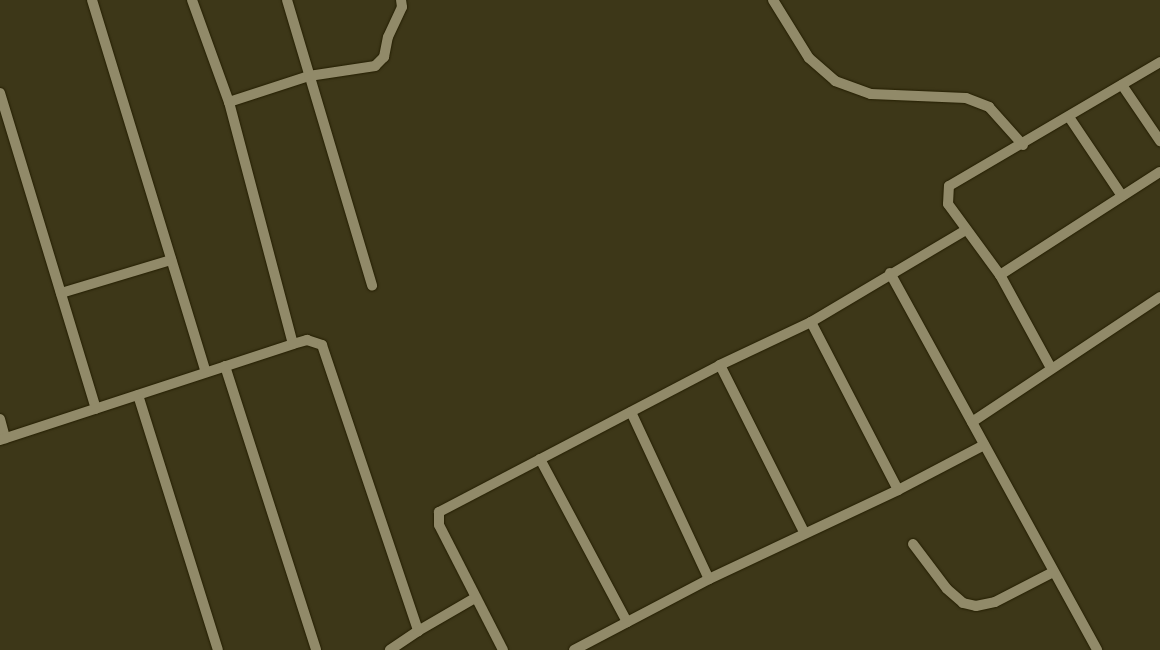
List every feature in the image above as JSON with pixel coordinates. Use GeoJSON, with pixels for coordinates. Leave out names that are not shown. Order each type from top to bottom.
{"type":"FeatureCollection","features":[{"type":"Feature","properties":{"kind":"street"},"geometry":{"type":"LineString","coordinates":[[92,0],[206,372]]}},
{"type":"Feature","properties":{"kind":"street"},"geometry":{"type":"LineString","coordinates":[[192,0],[229,102],[293,344]]}},
{"type":"Feature","properties":{"kind":"street"},"geometry":{"type":"LineString","coordinates":[[287,0],[372,286]]}},
{"type":"Feature","properties":{"kind":"street"},"geometry":{"type":"LineString","coordinates":[[229,102],[309,76],[375,66],[384,57],[388,37],[402,7],[401,0]]}},
{"type":"Feature","properties":{"kind":"street"},"geometry":{"type":"LineString","coordinates":[[772,0],[809,58],[835,81],[871,94],[966,98],[989,107],[1023,145]]}},
{"type":"Feature","properties":{"kind":"street"},"geometry":{"type":"LineString","coordinates":[[1051,368],[1000,275],[948,204],[949,186],[957,179],[1023,145],[1160,62]]}},
{"type":"Feature","properties":{"kind":"street"},"geometry":{"type":"LineString","coordinates":[[1122,85],[1160,140]]}},
{"type":"Feature","properties":{"kind":"street"},"geometry":{"type":"LineString","coordinates":[[0,93],[96,409]]}},
{"type":"Feature","properties":{"kind":"street"},"geometry":{"type":"LineString","coordinates":[[1069,117],[1122,196]]}},
{"type":"Feature","properties":{"kind":"street"},"geometry":{"type":"LineString","coordinates":[[1000,275],[1160,172]]}},
{"type":"Feature","properties":{"kind":"street"},"geometry":{"type":"LineString","coordinates":[[503,650],[475,598],[439,525],[439,512],[720,365],[811,322],[890,273],[966,230]]}},
{"type":"Feature","properties":{"kind":"street"},"geometry":{"type":"LineString","coordinates":[[61,293],[171,260]]}},
{"type":"Feature","properties":{"kind":"street"},"geometry":{"type":"LineString","coordinates":[[890,273],[1097,650]]}},
{"type":"Feature","properties":{"kind":"street"},"geometry":{"type":"LineString","coordinates":[[972,422],[1051,368],[1160,297]]}},
{"type":"Feature","properties":{"kind":"street"},"geometry":{"type":"LineString","coordinates":[[811,322],[898,490]]}},
{"type":"Feature","properties":{"kind":"street"},"geometry":{"type":"LineString","coordinates":[[0,419],[3,439],[293,344],[307,340],[322,345],[328,356],[418,631]]}},
{"type":"Feature","properties":{"kind":"street"},"geometry":{"type":"LineString","coordinates":[[720,365],[804,532]]}},
{"type":"Feature","properties":{"kind":"street"},"geometry":{"type":"LineString","coordinates":[[225,366],[316,650]]}},
{"type":"Feature","properties":{"kind":"street"},"geometry":{"type":"LineString","coordinates":[[138,395],[218,650]]}},
{"type":"Feature","properties":{"kind":"street"},"geometry":{"type":"LineString","coordinates":[[631,412],[709,579]]}},
{"type":"Feature","properties":{"kind":"street"},"geometry":{"type":"LineString","coordinates":[[574,650],[709,579],[804,532],[898,490],[984,444]]}},
{"type":"Feature","properties":{"kind":"street"},"geometry":{"type":"LineString","coordinates":[[540,459],[627,622]]}},
{"type":"Feature","properties":{"kind":"street"},"geometry":{"type":"LineString","coordinates":[[913,544],[947,589],[963,603],[976,606],[995,602],[1053,572]]}},
{"type":"Feature","properties":{"kind":"street"},"geometry":{"type":"LineString","coordinates":[[390,650],[418,631],[475,598]]}}]}
